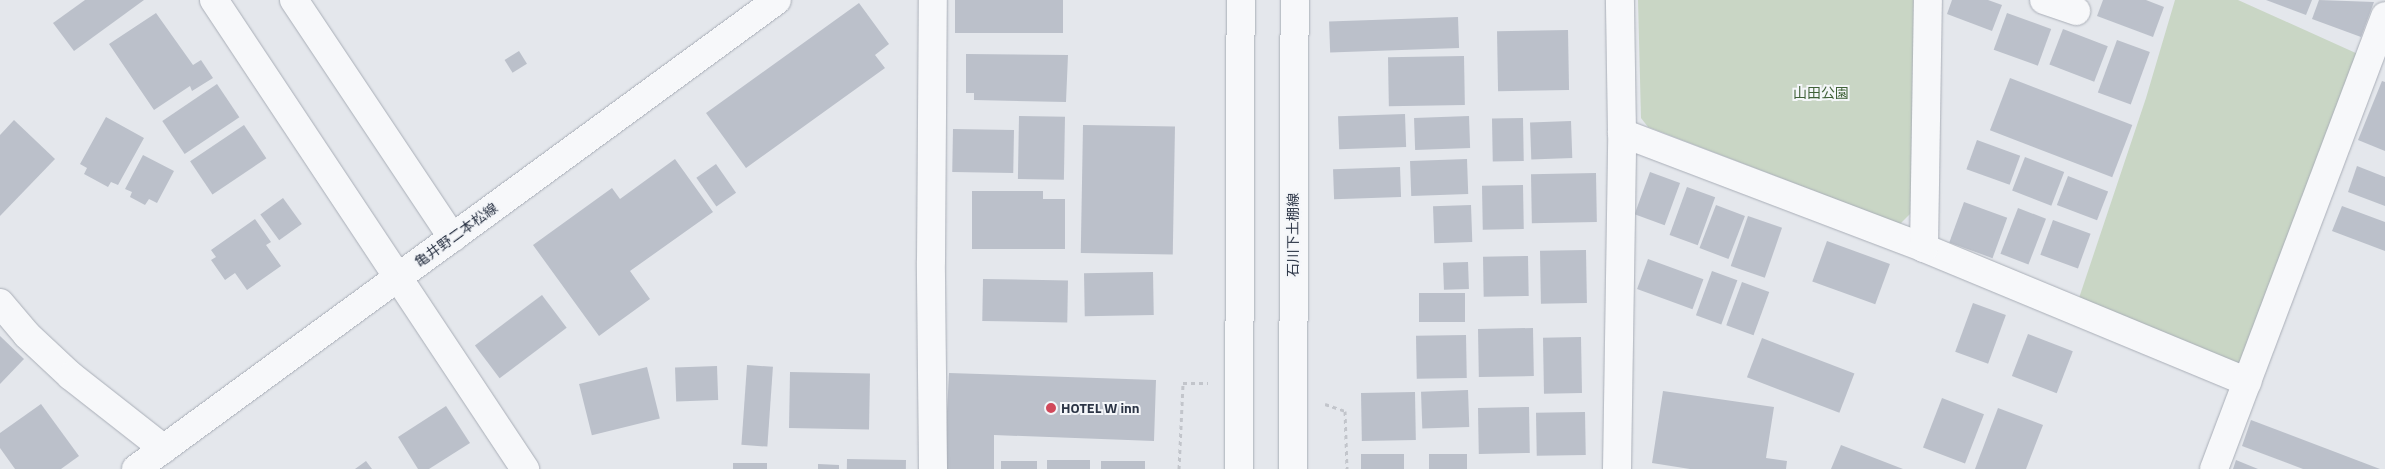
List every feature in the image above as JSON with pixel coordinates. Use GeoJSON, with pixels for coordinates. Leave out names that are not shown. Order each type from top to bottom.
{"type":"FeatureCollection","features":[{"type":"Feature","properties":{"kind":"street"},"geometry":{"type":"LineString","coordinates":[[214,0],[525,469]]}},
{"type":"Feature","properties":{"kind":"street"},"geometry":{"type":"LineString","coordinates":[[294,0],[453,238]]}},
{"type":"Feature","properties":{"kind":"street","name":"亀井野二本松線"},"geometry":{"type":"LineString","coordinates":[[136,469],[776,0]]}},
{"type":"Feature","properties":{"kind":"street"},"geometry":{"type":"LineString","coordinates":[[933,0],[931,261],[933,469]]}},
{"type":"Feature","properties":{"kind":"street"},"geometry":{"type":"LineString","coordinates":[[1239,469],[1241,0]]}},
{"type":"Feature","properties":{"kind":"street","name":"石川下土棚線"},"geometry":{"type":"LineString","coordinates":[[1293,469],[1295,0]]}},
{"type":"Feature","properties":{"kind":"street"},"geometry":{"type":"LineString","coordinates":[[1618,469],[1622,133],[1620,0]]}},
{"type":"Feature","properties":{"kind":"street"},"geometry":{"type":"LineString","coordinates":[[1924,248],[1928,0]]}},
{"type":"Feature","properties":{"kind":"street"},"geometry":{"type":"LineString","coordinates":[[2044,0],[2076,12]]}},
{"type":"Feature","properties":{"kind":"street"},"geometry":{"type":"LineString","coordinates":[[2214,469],[2385,16]]}},
{"type":"Feature","properties":{"kind":"street"},"geometry":{"type":"LineString","coordinates":[[1622,133],[1924,248],[2247,382]]}},
{"type":"Feature","properties":{"kind":"street"},"geometry":{"type":"LineString","coordinates":[[0,303],[27,335],[71,376],[164,449]]}},
{"type":"Feature","properties":{"kind":"path"},"geometry":{"type":"LineString","coordinates":[[1179,469],[1182,383],[1238,383]]}},
{"type":"Feature","properties":{"kind":"path"},"geometry":{"type":"LineString","coordinates":[[1292,391],[1345,411],[1347,469]]}},
{"type":"Feature","properties":{"kind":"green space","name":"山田公園"},"geometry":{"type":"Polygon","coordinates":[[[1638,0],[1916,0],[1911,213],[1900,224],[1648,127],[1641,118],[1638,0]]]}},
{"type":"Feature","properties":{"kind":"green space"},"geometry":{"type":"Polygon","coordinates":[[[2175,0],[2238,0],[2369,59],[2247,382],[2075,310],[2146,98],[2175,0]]]}},
{"type":"Feature","properties":{"kind":"building"},"geometry":{"type":"Polygon","coordinates":[[[85,0],[144,0],[74,51],[53,23],[85,0]]]}},
{"type":"Feature","properties":{"kind":"building"},"geometry":{"type":"Polygon","coordinates":[[[955,0],[1063,0],[1063,33],[955,33],[955,0]]]}},
{"type":"Feature","properties":{"kind":"building"},"geometry":{"type":"Polygon","coordinates":[[[1952,0],[1988,0],[2002,5],[1992,31],[1947,14],[1952,0]]]}},
{"type":"Feature","properties":{"kind":"building"},"geometry":{"type":"Polygon","coordinates":[[[2103,0],[2146,0],[2164,7],[2153,37],[2097,16],[2103,0]]]}},
{"type":"Feature","properties":{"kind":"building"},"geometry":{"type":"Polygon","coordinates":[[[2266,0],[2312,0],[2306,15],[2266,0]]]}},
{"type":"Feature","properties":{"kind":"building"},"geometry":{"type":"Polygon","coordinates":[[[2319,0],[2374,2],[2361,37],[2312,19],[2319,0]]]}},
{"type":"Feature","properties":{"kind":"building"},"geometry":{"type":"Polygon","coordinates":[[[859,3],[889,44],[875,55],[885,68],[746,168],[706,113],[859,3]]]}},
{"type":"Feature","properties":{"kind":"building"},"geometry":{"type":"Polygon","coordinates":[[[156,13],[193,65],[201,60],[213,78],[192,91],[190,86],[154,110],[109,44],[156,13]]]}},
{"type":"Feature","properties":{"kind":"building"},"geometry":{"type":"Polygon","coordinates":[[[2007,13],[2051,29],[2038,66],[1994,50],[2007,13]]]}},
{"type":"Feature","properties":{"kind":"building"},"geometry":{"type":"Polygon","coordinates":[[[1458,17],[1459,48],[1330,52],[1329,22],[1458,17]]]}},
{"type":"Feature","properties":{"kind":"building"},"geometry":{"type":"Polygon","coordinates":[[[2063,29],[2108,46],[2094,82],[2049,64],[2063,29]]]}},
{"type":"Feature","properties":{"kind":"building"},"geometry":{"type":"Polygon","coordinates":[[[1568,30],[1569,90],[1498,91],[1497,31],[1568,30]]]}},
{"type":"Feature","properties":{"kind":"building"},"geometry":{"type":"Polygon","coordinates":[[[2117,40],[2150,52],[2131,105],[2098,93],[2117,40]]]}},
{"type":"Feature","properties":{"kind":"building"},"geometry":{"type":"Polygon","coordinates":[[[519,51],[527,64],[513,73],[505,60],[519,51]]]}},
{"type":"Feature","properties":{"kind":"building"},"geometry":{"type":"Polygon","coordinates":[[[966,54],[1068,55],[1066,102],[974,100],[974,93],[966,93],[966,54]]]}},
{"type":"Feature","properties":{"kind":"building"},"geometry":{"type":"Polygon","coordinates":[[[1464,56],[1465,105],[1389,106],[1388,57],[1464,56]]]}},
{"type":"Feature","properties":{"kind":"building"},"geometry":{"type":"Polygon","coordinates":[[[2010,78],[2132,125],[2112,177],[1990,130],[2010,78]]]}},
{"type":"Feature","properties":{"kind":"building"},"geometry":{"type":"Polygon","coordinates":[[[2382,81],[2385,82],[2385,151],[2358,140],[2382,81]]]}},
{"type":"Feature","properties":{"kind":"building"},"geometry":{"type":"Polygon","coordinates":[[[217,84],[239,117],[185,154],[162,121],[217,84]]]}},
{"type":"Feature","properties":{"kind":"building"},"geometry":{"type":"Polygon","coordinates":[[[1405,114],[1406,147],[1339,149],[1338,116],[1405,114]]]}},
{"type":"Feature","properties":{"kind":"building"},"geometry":{"type":"Polygon","coordinates":[[[1019,116],[1065,117],[1064,180],[1018,179],[1019,116]]]}},
{"type":"Feature","properties":{"kind":"building"},"geometry":{"type":"Polygon","coordinates":[[[1469,116],[1470,148],[1415,150],[1414,118],[1469,116]]]}},
{"type":"Feature","properties":{"kind":"building"},"geometry":{"type":"Polygon","coordinates":[[[106,117],[144,138],[118,185],[111,182],[108,187],[84,174],[87,168],[80,164],[106,117]]]}},
{"type":"Feature","properties":{"kind":"building"},"geometry":{"type":"Polygon","coordinates":[[[1523,118],[1524,161],[1493,162],[1492,119],[1523,118]]]}},
{"type":"Feature","properties":{"kind":"building"},"geometry":{"type":"Polygon","coordinates":[[[14,120],[55,159],[0,216],[0,135],[14,120]]]}},
{"type":"Feature","properties":{"kind":"building"},"geometry":{"type":"Polygon","coordinates":[[[1571,121],[1572,158],[1531,159],[1530,122],[1571,121]]]}},
{"type":"Feature","properties":{"kind":"building"},"geometry":{"type":"Polygon","coordinates":[[[244,125],[266,158],[212,195],[190,161],[244,125]]]}},
{"type":"Feature","properties":{"kind":"building"},"geometry":{"type":"Polygon","coordinates":[[[1083,125],[1175,127],[1173,255],[1081,253],[1083,125]]]}},
{"type":"Feature","properties":{"kind":"building"},"geometry":{"type":"Polygon","coordinates":[[[953,129],[1014,130],[1013,173],[952,172],[953,129]]]}},
{"type":"Feature","properties":{"kind":"building"},"geometry":{"type":"Polygon","coordinates":[[[1977,140],[2020,156],[2010,185],[1966,169],[1977,140]]]}},
{"type":"Feature","properties":{"kind":"building"},"geometry":{"type":"Polygon","coordinates":[[[143,155],[174,171],[157,203],[149,199],[145,205],[130,197],[132,192],[125,189],[143,155]]]}},
{"type":"Feature","properties":{"kind":"building"},"geometry":{"type":"Polygon","coordinates":[[[2025,157],[2064,172],[2051,206],[2012,191],[2025,157]]]}},
{"type":"Feature","properties":{"kind":"building"},"geometry":{"type":"Polygon","coordinates":[[[675,159],[713,212],[630,271],[650,299],[599,336],[533,245],[612,188],[620,199],[675,159]]]}},
{"type":"Feature","properties":{"kind":"building"},"geometry":{"type":"Polygon","coordinates":[[[1467,159],[1468,194],[1411,196],[1410,161],[1467,159]]]}},
{"type":"Feature","properties":{"kind":"building"},"geometry":{"type":"Polygon","coordinates":[[[716,164],[736,193],[716,206],[696,178],[716,164]]]}},
{"type":"Feature","properties":{"kind":"building"},"geometry":{"type":"Polygon","coordinates":[[[2357,166],[2385,177],[2385,206],[2348,192],[2357,166]]]}},
{"type":"Feature","properties":{"kind":"building"},"geometry":{"type":"Polygon","coordinates":[[[1400,167],[1401,197],[1334,199],[1333,169],[1400,167]]]}},
{"type":"Feature","properties":{"kind":"building"},"geometry":{"type":"Polygon","coordinates":[[[1650,172],[1680,183],[1665,225],[1635,214],[1650,172]]]}},
{"type":"Feature","properties":{"kind":"building"},"geometry":{"type":"Polygon","coordinates":[[[1596,173],[1597,222],[1532,223],[1531,174],[1596,173]]]}},
{"type":"Feature","properties":{"kind":"building"},"geometry":{"type":"Polygon","coordinates":[[[2068,176],[2108,191],[2097,220],[2057,205],[2068,176]]]}},
{"type":"Feature","properties":{"kind":"building"},"geometry":{"type":"Polygon","coordinates":[[[1523,185],[1524,229],[1483,230],[1482,186],[1523,185]]]}},
{"type":"Feature","properties":{"kind":"building"},"geometry":{"type":"Polygon","coordinates":[[[1687,187],[1715,197],[1698,245],[1670,235],[1687,187]]]}},
{"type":"Feature","properties":{"kind":"building"},"geometry":{"type":"Polygon","coordinates":[[[972,191],[1043,191],[1043,199],[1065,199],[1065,249],[972,249],[972,191]]]}},
{"type":"Feature","properties":{"kind":"building"},"geometry":{"type":"Polygon","coordinates":[[[283,198],[302,224],[279,240],[260,214],[283,198]]]}},
{"type":"Feature","properties":{"kind":"building"},"geometry":{"type":"Polygon","coordinates":[[[1964,202],[2007,218],[1993,258],[1949,242],[1964,202]]]}},
{"type":"Feature","properties":{"kind":"building"},"geometry":{"type":"Polygon","coordinates":[[[1471,205],[1472,242],[1434,243],[1433,206],[1471,205]]]}},
{"type":"Feature","properties":{"kind":"building"},"geometry":{"type":"Polygon","coordinates":[[[1716,205],[1745,216],[1728,259],[1700,248],[1716,205]]]}},
{"type":"Feature","properties":{"kind":"building"},"geometry":{"type":"Polygon","coordinates":[[[2342,206],[2385,222],[2385,251],[2332,231],[2342,206]]]}},
{"type":"Feature","properties":{"kind":"building"},"geometry":{"type":"Polygon","coordinates":[[[2018,208],[2046,219],[2028,264],[2000,254],[2018,208]]]}},
{"type":"Feature","properties":{"kind":"building"},"geometry":{"type":"Polygon","coordinates":[[[1748,216],[1782,228],[1765,278],[1731,266],[1748,216]]]}},
{"type":"Feature","properties":{"kind":"building"},"geometry":{"type":"Polygon","coordinates":[[[255,219],[271,242],[266,245],[281,266],[247,290],[235,273],[225,280],[211,260],[216,257],[211,250],[255,219]]]}},
{"type":"Feature","properties":{"kind":"building"},"geometry":{"type":"Polygon","coordinates":[[[2053,220],[2091,234],[2078,268],[2040,255],[2053,220]]]}},
{"type":"Feature","properties":{"kind":"building"},"geometry":{"type":"Polygon","coordinates":[[[1827,241],[1890,264],[1875,304],[1812,281],[1827,241]]]}},
{"type":"Feature","properties":{"kind":"building"},"geometry":{"type":"Polygon","coordinates":[[[1586,250],[1587,303],[1541,304],[1540,251],[1586,250]]]}},
{"type":"Feature","properties":{"kind":"building"},"geometry":{"type":"Polygon","coordinates":[[[1528,256],[1529,296],[1484,297],[1483,257],[1528,256]]]}},
{"type":"Feature","properties":{"kind":"building"},"geometry":{"type":"Polygon","coordinates":[[[1648,259],[1703,279],[1692,309],[1637,289],[1648,259]]]}},
{"type":"Feature","properties":{"kind":"building"},"geometry":{"type":"Polygon","coordinates":[[[1468,262],[1469,289],[1444,290],[1443,263],[1468,262]]]}},
{"type":"Feature","properties":{"kind":"building"},"geometry":{"type":"Polygon","coordinates":[[[1712,271],[1737,280],[1721,324],[1696,315],[1712,271]]]}},
{"type":"Feature","properties":{"kind":"building"},"geometry":{"type":"Polygon","coordinates":[[[1153,272],[1154,315],[1085,316],[1084,273],[1153,272]]]}},
{"type":"Feature","properties":{"kind":"building"},"geometry":{"type":"Polygon","coordinates":[[[983,279],[1068,280],[1067,322],[982,321],[983,279]]]}},
{"type":"Feature","properties":{"kind":"building"},"geometry":{"type":"Polygon","coordinates":[[[1742,282],[1769,292],[1754,335],[1726,325],[1742,282]]]}},
{"type":"Feature","properties":{"kind":"building"},"geometry":{"type":"Polygon","coordinates":[[[1419,293],[1465,293],[1465,322],[1419,322],[1419,293]]]}},
{"type":"Feature","properties":{"kind":"building"},"geometry":{"type":"Polygon","coordinates":[[[542,295],[567,328],[500,378],[475,346],[542,295]]]}},
{"type":"Feature","properties":{"kind":"building"},"geometry":{"type":"Polygon","coordinates":[[[1973,303],[2006,315],[1988,364],[1955,352],[1973,303]]]}},
{"type":"Feature","properties":{"kind":"building"},"geometry":{"type":"Polygon","coordinates":[[[1533,328],[1534,376],[1479,377],[1478,329],[1533,328]]]}},
{"type":"Feature","properties":{"kind":"building"},"geometry":{"type":"Polygon","coordinates":[[[2028,334],[2073,351],[2057,393],[2012,376],[2028,334]]]}},
{"type":"Feature","properties":{"kind":"building"},"geometry":{"type":"Polygon","coordinates":[[[1466,335],[1467,378],[1417,379],[1416,336],[1466,335]]]}},
{"type":"Feature","properties":{"kind":"building"},"geometry":{"type":"Polygon","coordinates":[[[0,336],[24,359],[0,384],[0,336]]]}},
{"type":"Feature","properties":{"kind":"building"},"geometry":{"type":"Polygon","coordinates":[[[1581,337],[1582,393],[1544,394],[1543,338],[1581,337]]]}},
{"type":"Feature","properties":{"kind":"building"},"geometry":{"type":"Polygon","coordinates":[[[1762,338],[1854,373],[1839,413],[1747,377],[1762,338]]]}},
{"type":"Feature","properties":{"kind":"building"},"geometry":{"type":"Polygon","coordinates":[[[747,365],[773,367],[767,447],[741,445],[747,365]]]}},
{"type":"Feature","properties":{"kind":"building"},"geometry":{"type":"Polygon","coordinates":[[[717,366],[718,400],[676,401],[675,367],[717,366]]]}},
{"type":"Feature","properties":{"kind":"building"},"geometry":{"type":"Polygon","coordinates":[[[647,367],[660,418],[592,435],[579,384],[647,367]]]}},
{"type":"Feature","properties":{"kind":"building"},"geometry":{"type":"Polygon","coordinates":[[[790,372],[870,373],[869,429],[789,428],[790,372]]]}},
{"type":"Feature","properties":{"kind":"building","name":"HOTEL W inn"},"geometry":{"type":"Polygon","coordinates":[[[949,373],[1156,380],[1154,441],[994,435],[994,469],[944,469],[949,373]]]}},
{"type":"Feature","properties":{"kind":"building"},"geometry":{"type":"Polygon","coordinates":[[[1468,390],[1469,427],[1422,429],[1421,392],[1468,390]]]}},
{"type":"Feature","properties":{"kind":"building"},"geometry":{"type":"Polygon","coordinates":[[[1663,391],[1774,407],[1766,458],[1787,461],[1786,469],[1690,469],[1652,463],[1663,391]]]}},
{"type":"Feature","properties":{"kind":"building"},"geometry":{"type":"Polygon","coordinates":[[[1415,392],[1416,440],[1362,441],[1361,393],[1415,392]]]}},
{"type":"Feature","properties":{"kind":"building"},"geometry":{"type":"Polygon","coordinates":[[[1942,398],[1984,414],[1965,464],[1923,447],[1942,398]]]}},
{"type":"Feature","properties":{"kind":"building"},"geometry":{"type":"Polygon","coordinates":[[[41,404],[79,456],[61,469],[15,469],[0,448],[0,433],[41,404]]]}},
{"type":"Feature","properties":{"kind":"building"},"geometry":{"type":"Polygon","coordinates":[[[446,406],[470,443],[429,469],[418,469],[398,437],[446,406]]]}},
{"type":"Feature","properties":{"kind":"building"},"geometry":{"type":"Polygon","coordinates":[[[1529,407],[1530,453],[1479,454],[1478,408],[1529,407]]]}},
{"type":"Feature","properties":{"kind":"building"},"geometry":{"type":"Polygon","coordinates":[[[1998,408],[2043,425],[2026,469],[1975,469],[1998,408]]]}},
{"type":"Feature","properties":{"kind":"building"},"geometry":{"type":"Polygon","coordinates":[[[1585,412],[1586,455],[1537,456],[1536,413],[1585,412]]]}},
{"type":"Feature","properties":{"kind":"building"},"geometry":{"type":"Polygon","coordinates":[[[2251,420],[2380,469],[2303,469],[2242,446],[2251,420]]]}},
{"type":"Feature","properties":{"kind":"building"},"geometry":{"type":"Polygon","coordinates":[[[1841,445],[1903,469],[1831,469],[1841,445]]]}},
{"type":"Feature","properties":{"kind":"building"},"geometry":{"type":"Polygon","coordinates":[[[1361,454],[1404,454],[1404,469],[1361,469],[1361,454]]]}},
{"type":"Feature","properties":{"kind":"building"},"geometry":{"type":"Polygon","coordinates":[[[1429,454],[1467,454],[1467,469],[1429,469],[1429,454]]]}},
{"type":"Feature","properties":{"kind":"building"},"geometry":{"type":"Polygon","coordinates":[[[847,459],[906,460],[906,469],[847,469],[847,459]]]}},
{"type":"Feature","properties":{"kind":"building"},"geometry":{"type":"Polygon","coordinates":[[[1047,460],[1090,460],[1090,469],[1047,469],[1047,460]]]}},
{"type":"Feature","properties":{"kind":"building"},"geometry":{"type":"Polygon","coordinates":[[[2236,460],[2258,469],[2233,469],[2236,460]]]}},
{"type":"Feature","properties":{"kind":"building"},"geometry":{"type":"Polygon","coordinates":[[[366,461],[372,469],[355,469],[366,461]]]}},
{"type":"Feature","properties":{"kind":"building"},"geometry":{"type":"Polygon","coordinates":[[[1001,461],[1037,461],[1037,469],[1001,469],[1001,461]]]}},
{"type":"Feature","properties":{"kind":"building"},"geometry":{"type":"Polygon","coordinates":[[[1101,461],[1145,461],[1145,469],[1101,469],[1101,461]]]}},
{"type":"Feature","properties":{"kind":"building"},"geometry":{"type":"Polygon","coordinates":[[[733,463],[767,463],[767,469],[733,469],[733,463]]]}},
{"type":"Feature","properties":{"kind":"building"},"geometry":{"type":"Polygon","coordinates":[[[818,464],[839,465],[839,469],[818,469],[818,464]]]}},
{"type":"Feature","properties":{"kind":"place","name":"HOTEL W inn"},"geometry":{"type":"Point","coordinates":[1051,408]}}]}
